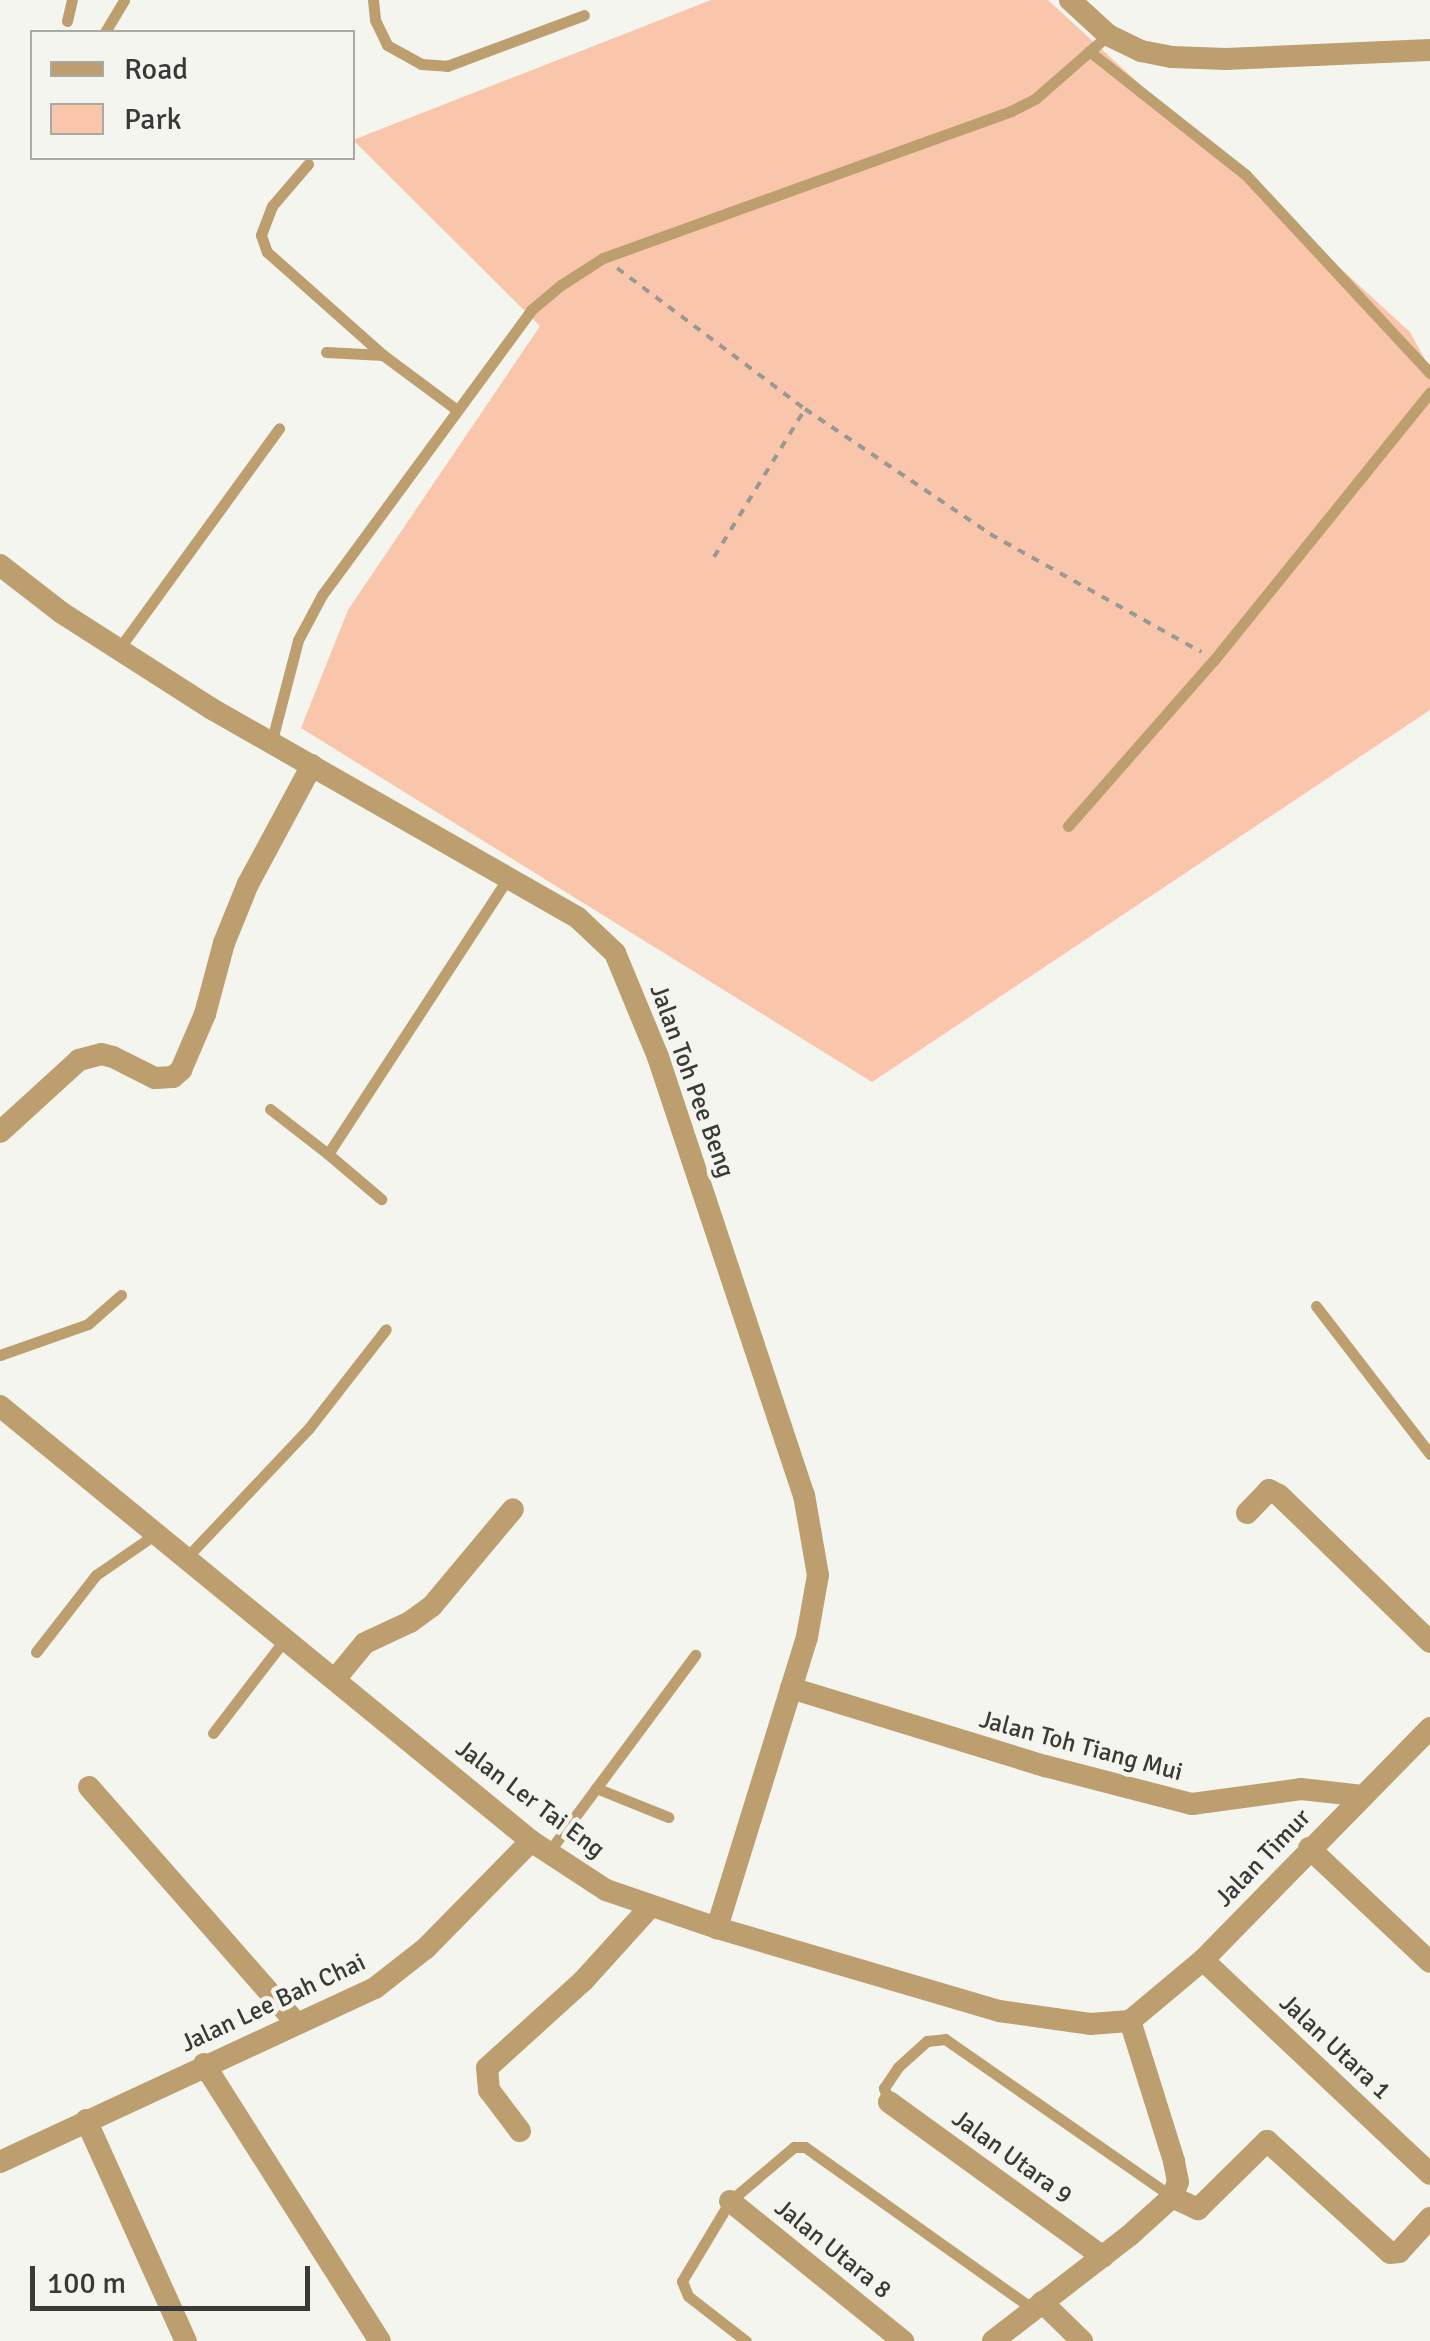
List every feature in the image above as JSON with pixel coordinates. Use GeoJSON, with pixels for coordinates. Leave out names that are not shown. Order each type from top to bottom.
{"type":"FeatureCollection","features":[{"type":"Feature","properties":{"kind":"street"},"geometry":{"type":"LineString","coordinates":[[1070,0],[1108,36],[1142,51],[1226,60],[1430,50]]}},
{"type":"Feature","properties":{"kind":"street","name":"Jalan Toh Pee Beng"},"geometry":{"type":"LineString","coordinates":[[0,564],[118,650],[578,918],[608,945],[658,1057],[804,1496],[814,1540],[816,1602],[717,1928]]}},
{"type":"Feature","properties":{"kind":"street"},"geometry":{"type":"LineString","coordinates":[[0,1132],[67,1069],[88,1056],[113,1056],[155,1078],[174,1077],[181,1070],[205,1014],[248,884],[312,765]]}},
{"type":"Feature","properties":{"kind":"street","name":"Jalan Ler Tai Eng"},"geometry":{"type":"LineString","coordinates":[[0,1406],[540,1847],[606,1890],[717,1928],[999,2011],[1090,2024],[1130,2021]]}},
{"type":"Feature","properties":{"kind":"street"},"geometry":{"type":"LineString","coordinates":[[1247,1513],[1268,1490],[1280,1494],[1430,1642]]}},
{"type":"Feature","properties":{"kind":"street"},"geometry":{"type":"LineString","coordinates":[[336,1678],[365,1643],[432,1606],[513,1510]]}},
{"type":"Feature","properties":{"kind":"street","name":"Jalan Toh Tiang Mui"},"geometry":{"type":"LineString","coordinates":[[790,1688],[1168,1800],[1207,1804],[1302,1789],[1363,1796]]}},
{"type":"Feature","properties":{"kind":"street","name":"Jalan Timur"},"geometry":{"type":"LineString","coordinates":[[1130,2021],[1203,1960],[1430,1728]]}},
{"type":"Feature","properties":{"kind":"street"},"geometry":{"type":"LineString","coordinates":[[88,1787],[297,2024]]}},
{"type":"Feature","properties":{"kind":"street","name":"Jalan Lee Bah Chai"},"geometry":{"type":"LineString","coordinates":[[0,2162],[86,2120],[210,2076],[297,2024],[375,1988],[403,1970],[540,1847]]}},
{"type":"Feature","properties":{"kind":"street"},"geometry":{"type":"LineString","coordinates":[[1309,1848],[1430,1962]]}},
{"type":"Feature","properties":{"kind":"street"},"geometry":{"type":"LineString","coordinates":[[520,2132],[489,2090],[487,2068],[583,1981],[650,1907]]}},
{"type":"Feature","properties":{"kind":"street","name":"Jalan Utara 1"},"geometry":{"type":"LineString","coordinates":[[1203,1960],[1430,2174]]}},
{"type":"Feature","properties":{"kind":"street"},"geometry":{"type":"LineString","coordinates":[[992,2341],[1103,2257],[1172,2197],[1178,2182],[1174,2161],[1130,2021]]}},
{"type":"Feature","properties":{"kind":"street"},"geometry":{"type":"LineString","coordinates":[[210,2076],[380,2341]]}},
{"type":"Feature","properties":{"kind":"street","name":"Jalan Utara 9"},"geometry":{"type":"LineString","coordinates":[[889,2102],[1103,2257]]}},
{"type":"Feature","properties":{"kind":"street"},"geometry":{"type":"LineString","coordinates":[[86,2120],[186,2341]]}},
{"type":"Feature","properties":{"kind":"street"},"geometry":{"type":"LineString","coordinates":[[1172,2197],[1198,2209],[1267,2141],[1390,2253],[1399,2252],[1430,2218]]}},
{"type":"Feature","properties":{"kind":"street","name":"Jalan Utara 8"},"geometry":{"type":"LineString","coordinates":[[730,2201],[903,2341]]}},
{"type":"Feature","properties":{"kind":"street"},"geometry":{"type":"LineString","coordinates":[[1037,2306],[1082,2341]]}},
{"type":"Feature","properties":{"kind":"lane"},"geometry":{"type":"LineString","coordinates":[[67,22],[72,0]]}},
{"type":"Feature","properties":{"kind":"lane"},"geometry":{"type":"LineString","coordinates":[[106,30],[124,0]]}},
{"type":"Feature","properties":{"kind":"lane"},"geometry":{"type":"LineString","coordinates":[[373,0],[375,20],[388,45],[421,64],[447,66],[584,15]]}},
{"type":"Feature","properties":{"kind":"lane"},"geometry":{"type":"LineString","coordinates":[[272,740],[308,618],[531,310],[604,258],[1011,111],[1036,98],[1108,36]]}},
{"type":"Feature","properties":{"kind":"lane"},"geometry":{"type":"LineString","coordinates":[[1089,51],[1245,174],[1430,373]]}},
{"type":"Feature","properties":{"kind":"lane"},"geometry":{"type":"LineString","coordinates":[[308,164],[272,206],[261,235],[267,252],[382,355],[458,410]]}},
{"type":"Feature","properties":{"kind":"lane"},"geometry":{"type":"LineString","coordinates":[[326,352],[382,355]]}},
{"type":"Feature","properties":{"kind":"lane"},"geometry":{"type":"LineString","coordinates":[[1068,826],[1214,660],[1430,392]]}},
{"type":"Feature","properties":{"kind":"lane"},"geometry":{"type":"LineString","coordinates":[[118,650],[279,428]]}},
{"type":"Feature","properties":{"kind":"lane"},"geometry":{"type":"LineString","coordinates":[[328,1154],[508,878]]}},
{"type":"Feature","properties":{"kind":"lane"},"geometry":{"type":"LineString","coordinates":[[270,1109],[381,1199]]}},
{"type":"Feature","properties":{"kind":"lane"},"geometry":{"type":"LineString","coordinates":[[0,1355],[88,1324],[121,1295]]}},
{"type":"Feature","properties":{"kind":"lane"},"geometry":{"type":"LineString","coordinates":[[1316,1306],[1430,1454]]}},
{"type":"Feature","properties":{"kind":"lane"},"geometry":{"type":"LineString","coordinates":[[188,1556],[299,1440],[386,1329]]}},
{"type":"Feature","properties":{"kind":"lane"},"geometry":{"type":"LineString","coordinates":[[36,1652],[96,1575],[157,1533]]}},
{"type":"Feature","properties":{"kind":"lane"},"geometry":{"type":"LineString","coordinates":[[213,1733],[286,1638]]}},
{"type":"Feature","properties":{"kind":"lane"},"geometry":{"type":"LineString","coordinates":[[540,1847],[596,1788],[695,1656]]}},
{"type":"Feature","properties":{"kind":"lane"},"geometry":{"type":"LineString","coordinates":[[596,1788],[668,1816]]}},
{"type":"Feature","properties":{"kind":"lane"},"geometry":{"type":"LineString","coordinates":[[889,2102],[884,2088],[898,2067],[927,2041],[945,2039],[1172,2197]]}},
{"type":"Feature","properties":{"kind":"lane"},"geometry":{"type":"LineString","coordinates":[[746,2341],[683,2288],[682,2281],[730,2201],[794,2147],[805,2147],[1037,2306]]}},
{"type":"Feature","properties":{"kind":"path"},"geometry":{"type":"LineString","coordinates":[[604,258],[805,409],[990,534],[1214,660]]}},
{"type":"Feature","properties":{"kind":"path"},"geometry":{"type":"LineString","coordinates":[[714,556],[805,409]]}},
{"type":"Feature","properties":{"kind":"green space"},"geometry":{"type":"Polygon","coordinates":[[[711,0],[1048,0],[1410,332],[1430,369],[1430,710],[872,1082],[301,728],[348,610],[540,326],[355,139],[711,0]]]}}]}
